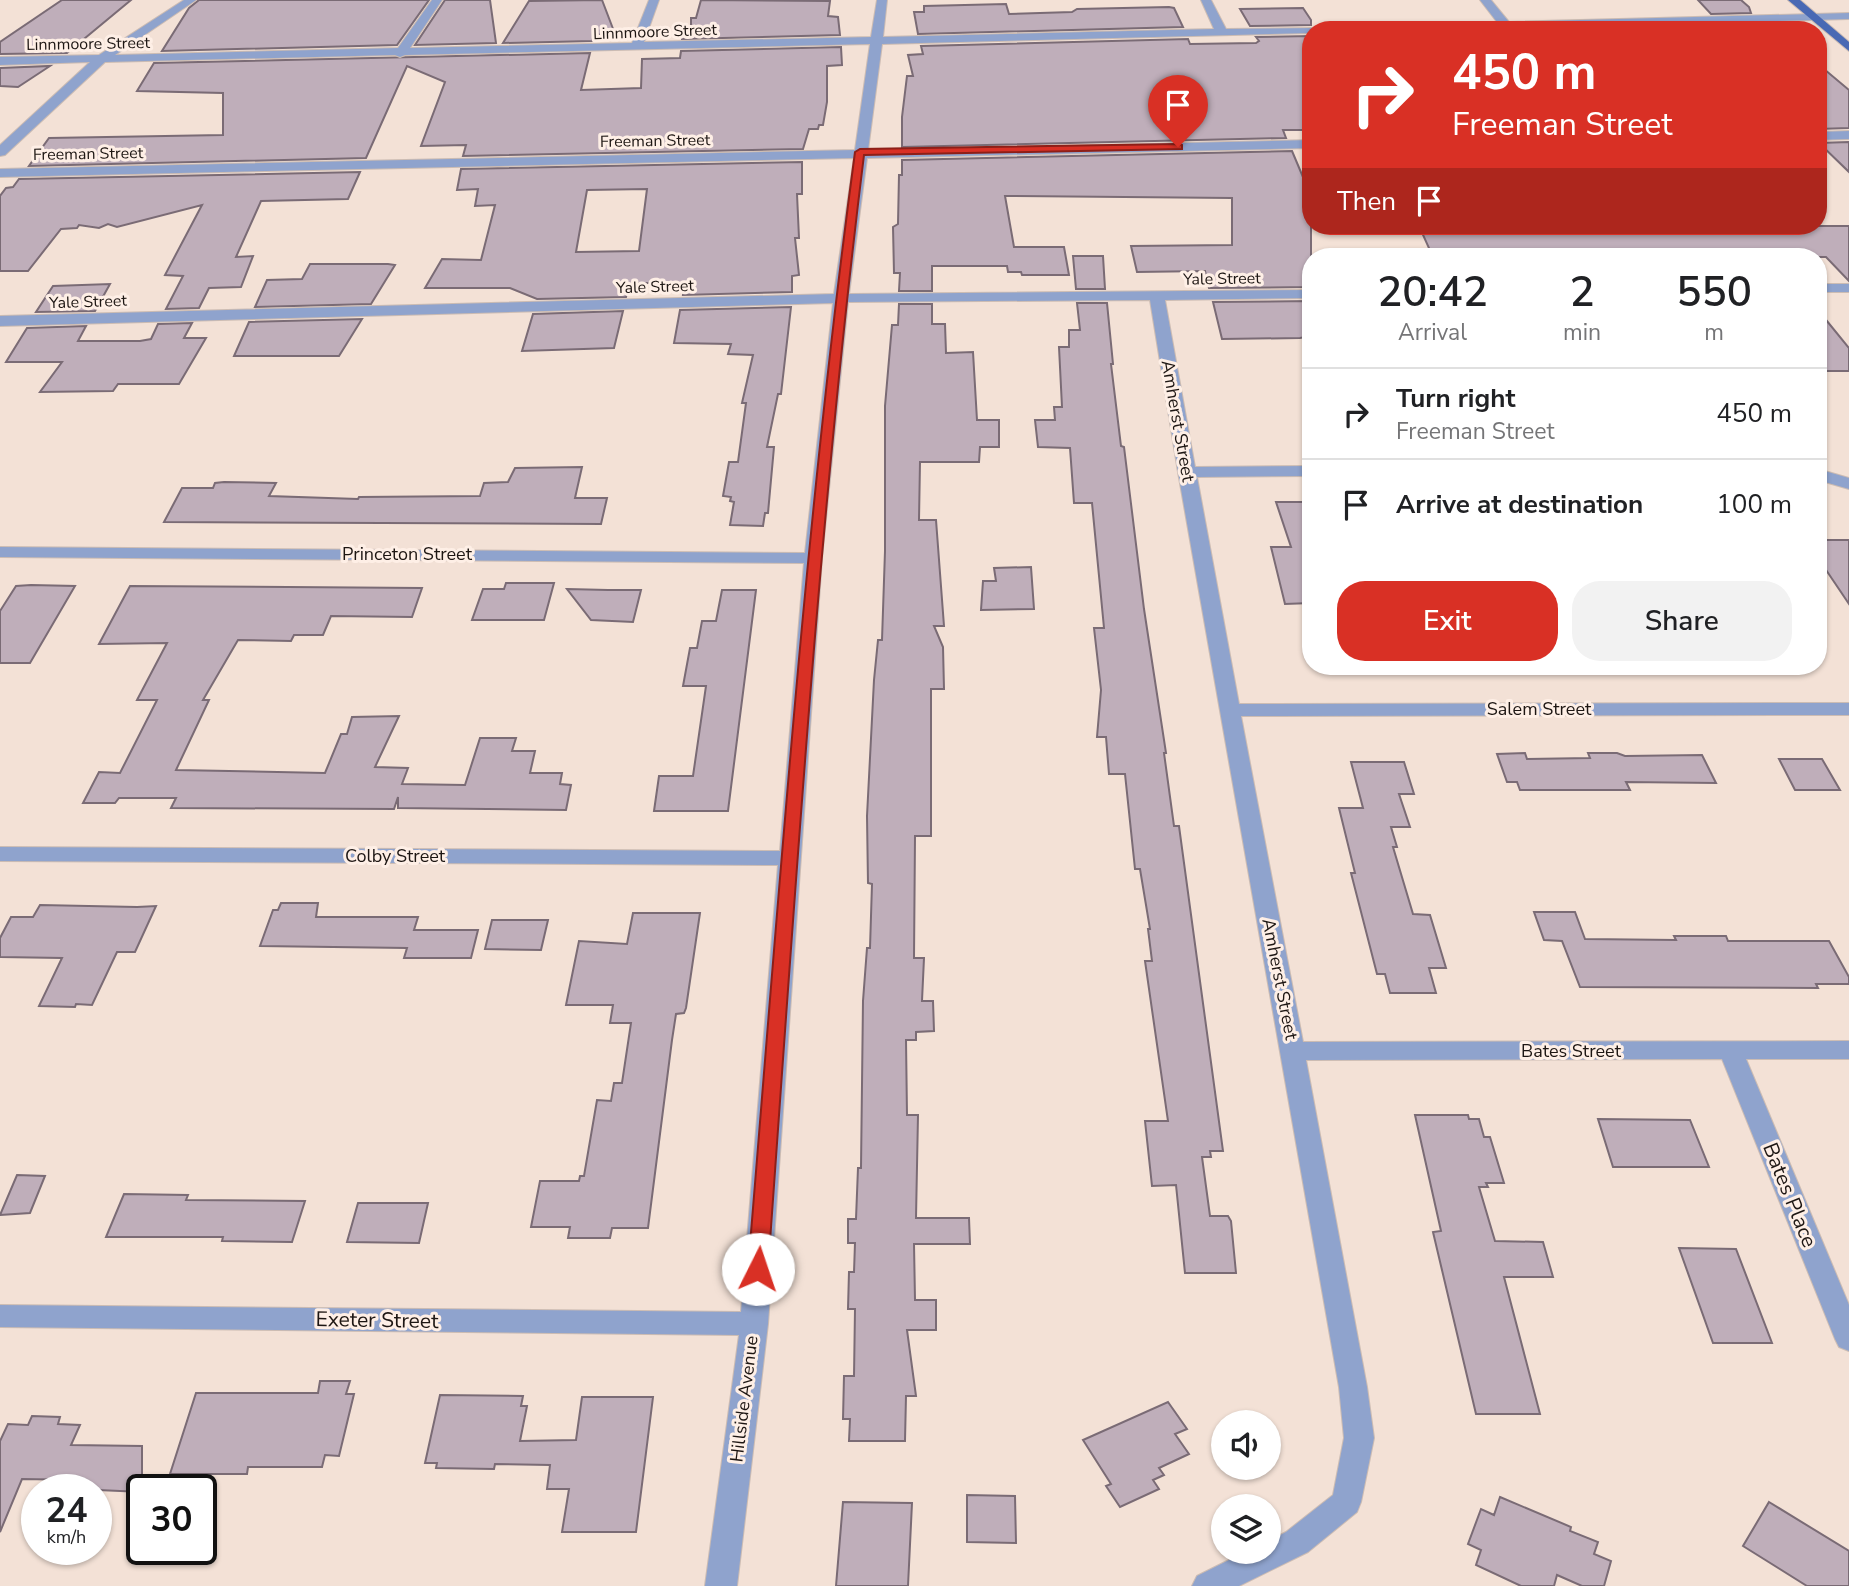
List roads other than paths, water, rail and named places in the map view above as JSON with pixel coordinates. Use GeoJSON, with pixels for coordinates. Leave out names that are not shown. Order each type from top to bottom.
{"type":"FeatureCollection","features":[{"type":"Feature","properties":{"kind":"main road"},"geometry":{"type":"LineString","coordinates":[[1793,0],[1819,21]]}},
{"type":"Feature","properties":{"kind":"main road"},"geometry":{"type":"LineString","coordinates":[[1827,28],[1849,48]]}},
{"type":"Feature","properties":{"kind":"street"},"geometry":{"type":"LineString","coordinates":[[0,152],[101,59],[191,0]]}},
{"type":"Feature","properties":{"kind":"street"},"geometry":{"type":"LineString","coordinates":[[401,54],[437,0]]}},
{"type":"Feature","properties":{"kind":"street"},"geometry":{"type":"LineString","coordinates":[[636,47],[654,0]]}},
{"type":"Feature","properties":{"kind":"street","name":"Hillside Avenue"},"geometry":{"type":"LineString","coordinates":[[721,1586],[754,1324],[813,558],[841,298],[882,0]]}},
{"type":"Feature","properties":{"kind":"street"},"geometry":{"type":"LineString","coordinates":[[1206,0],[1222,33]]}},
{"type":"Feature","properties":{"kind":"street"},"geometry":{"type":"LineString","coordinates":[[1485,0],[1502,21]]}},
{"type":"Feature","properties":{"kind":"street"},"geometry":{"type":"LineString","coordinates":[[1700,21],[1849,16]]}},
{"type":"Feature","properties":{"kind":"street","name":"Linnmoore Street"},"geometry":{"type":"LineString","coordinates":[[0,61],[401,54],[1302,30]]}},
{"type":"Feature","properties":{"kind":"street"},"geometry":{"type":"LineString","coordinates":[[1827,136],[1849,135]]}},
{"type":"Feature","properties":{"kind":"street","name":"Freeman Street"},"geometry":{"type":"LineString","coordinates":[[0,173],[1302,144]]}},
{"type":"Feature","properties":{"kind":"street"},"geometry":{"type":"LineString","coordinates":[[1827,288],[1849,288]]}},
{"type":"Feature","properties":{"kind":"street","name":"Yale Street"},"geometry":{"type":"LineString","coordinates":[[0,321],[841,298],[1302,294]]}},
{"type":"Feature","properties":{"kind":"street","name":"Amherst Street"},"geometry":{"type":"LineString","coordinates":[[1157,296],[1229,710],[1294,1051],[1353,1387],[1359,1438],[1346,1502],[1297,1542],[1209,1586]]}},
{"type":"Feature","properties":{"kind":"street"},"geometry":{"type":"LineString","coordinates":[[1186,472],[1302,471]]}},
{"type":"Feature","properties":{"kind":"street"},"geometry":{"type":"LineString","coordinates":[[1827,477],[1849,484]]}},
{"type":"Feature","properties":{"kind":"street","name":"Princeton Street"},"geometry":{"type":"LineString","coordinates":[[0,552],[813,558]]}},
{"type":"Feature","properties":{"kind":"street","name":"Salem Street"},"geometry":{"type":"LineString","coordinates":[[1229,710],[1849,709]]}},
{"type":"Feature","properties":{"kind":"street","name":"Colby Street"},"geometry":{"type":"LineString","coordinates":[[0,854],[789,858]]}},
{"type":"Feature","properties":{"kind":"street","name":"Bates Street"},"geometry":{"type":"LineString","coordinates":[[1294,1051],[1849,1050]]}},
{"type":"Feature","properties":{"kind":"street","name":"Bates Place"},"geometry":{"type":"LineString","coordinates":[[1731,1051],[1849,1339]]}},
{"type":"Feature","properties":{"kind":"street","name":"Exeter Street"},"geometry":{"type":"LineString","coordinates":[[0,1316],[754,1324]]}}]}
